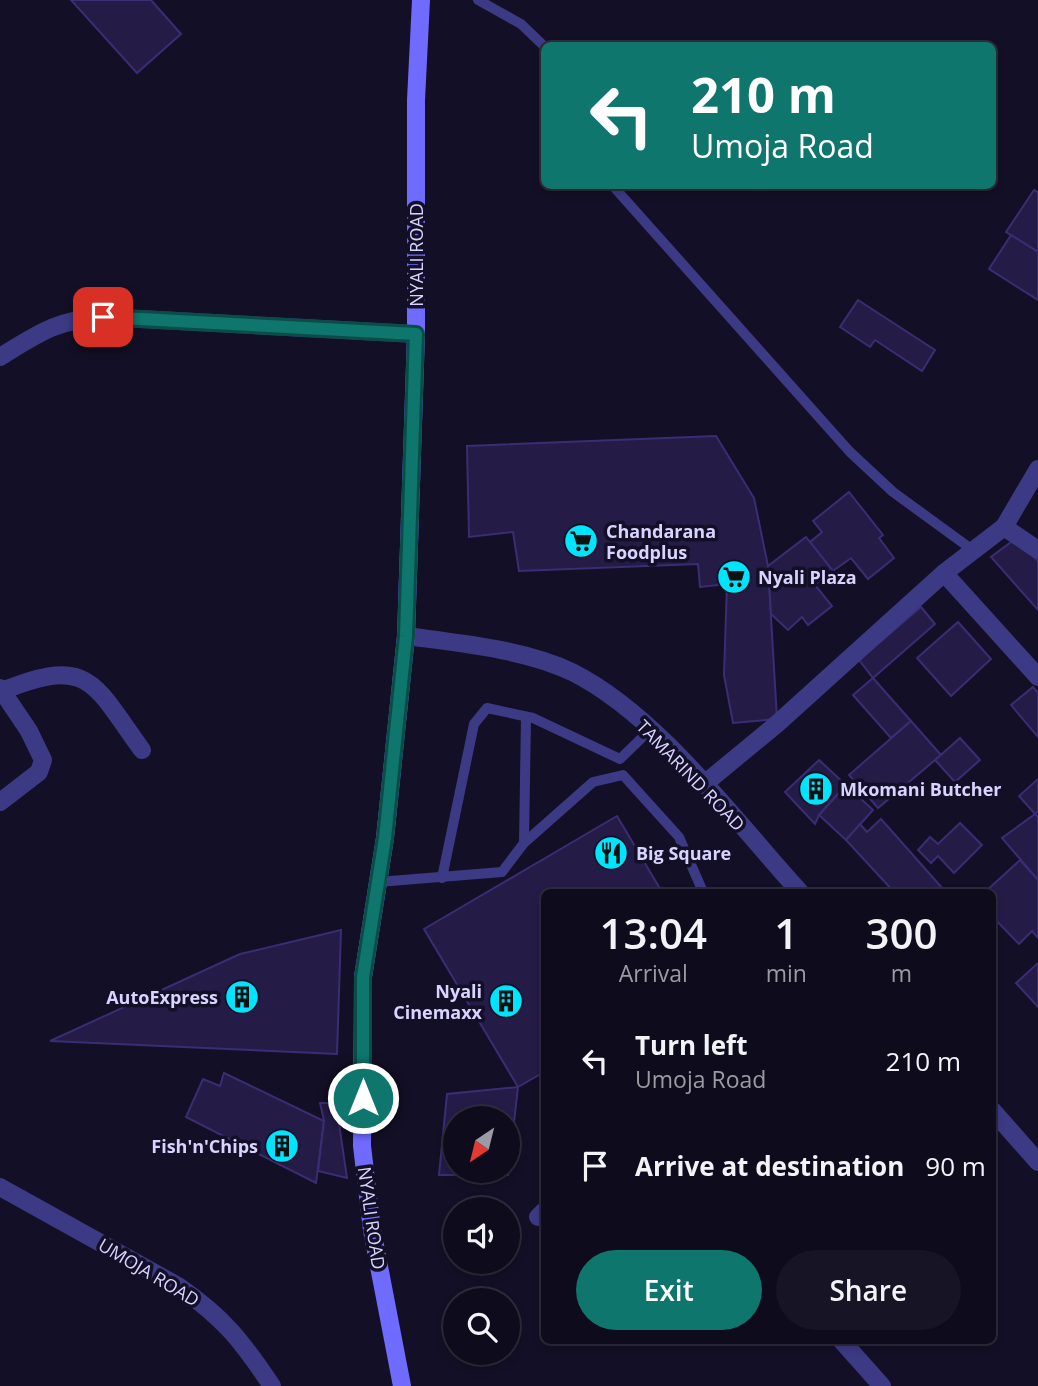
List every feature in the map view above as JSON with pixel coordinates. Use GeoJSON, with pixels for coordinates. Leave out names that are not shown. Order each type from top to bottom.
{"type":"FeatureCollection","features":[{"type":"Feature","properties":{"kind":"main road","name":"NYALI ROAD"},"geometry":{"type":"LineString","coordinates":[[402,1386],[372,1230],[362,1146],[363,977],[378,882],[406,636],[416,334],[416,100],[421,0]]}},
{"type":"Feature","properties":{"kind":"street"},"geometry":{"type":"LineString","coordinates":[[0,357],[43,330],[70,319],[416,334]]}},
{"type":"Feature","properties":{"kind":"street"},"geometry":{"type":"LineString","coordinates":[[704,785],[778,723],[944,573],[1004,527],[1038,469]]}},
{"type":"Feature","properties":{"kind":"street"},"geometry":{"type":"LineString","coordinates":[[1004,527],[1038,550]]}},
{"type":"Feature","properties":{"kind":"street"},"geometry":{"type":"LineString","coordinates":[[944,573],[1038,677]]}},
{"type":"Feature","properties":{"kind":"street","name":"TAMARIND ROAD"},"geometry":{"type":"LineString","coordinates":[[406,636],[477,646],[560,668],[605,691],[651,729],[797,889]]}},
{"type":"Feature","properties":{"kind":"street"},"geometry":{"type":"LineString","coordinates":[[0,802],[39,772],[43,760],[29,731],[1,690],[40,676],[61,673],[78,677],[96,687],[142,750]]}},
{"type":"Feature","properties":{"kind":"street"},"geometry":{"type":"LineString","coordinates":[[996,1115],[1038,1162]]}},
{"type":"Feature","properties":{"kind":"street","name":"UMOJA ROAD"},"geometry":{"type":"LineString","coordinates":[[0,1187],[178,1286],[205,1304],[238,1335],[272,1386]]}},
{"type":"Feature","properties":{"kind":"street"},"geometry":{"type":"LineString","coordinates":[[845,1344],[882,1386]]}},
{"type":"Feature","properties":{"kind":"lane"},"geometry":{"type":"LineString","coordinates":[[478,0],[521,24],[541,43]]}},
{"type":"Feature","properties":{"kind":"lane"},"geometry":{"type":"LineString","coordinates":[[616,189],[850,452],[893,492],[974,551]]}},
{"type":"Feature","properties":{"kind":"lane"},"geometry":{"type":"LineString","coordinates":[[442,878],[474,724],[487,708],[526,717],[620,760]]}},
{"type":"Feature","properties":{"kind":"lane"},"geometry":{"type":"LineString","coordinates":[[524,843],[526,717]]}},
{"type":"Feature","properties":{"kind":"lane"},"geometry":{"type":"LineString","coordinates":[[620,760],[651,729]]}},
{"type":"Feature","properties":{"kind":"lane"},"geometry":{"type":"LineString","coordinates":[[620,760],[623,775],[679,837],[703,889]]}},
{"type":"Feature","properties":{"kind":"lane"},"geometry":{"type":"LineString","coordinates":[[378,882],[502,872],[524,843],[593,782],[623,775]]}},
{"type":"Feature","properties":{"kind":"building"},"geometry":{"type":"Polygon","coordinates":[[[71,0],[151,0],[181,34],[137,73],[71,0]]]}},
{"type":"Feature","properties":{"kind":"building"},"geometry":{"type":"Polygon","coordinates":[[[1034,190],[1038,192],[1038,252],[1006,232],[1034,190]]]}},
{"type":"Feature","properties":{"kind":"building"},"geometry":{"type":"Polygon","coordinates":[[[1011,235],[1038,252],[1038,300],[989,269],[1011,235]]]}},
{"type":"Feature","properties":{"kind":"building"},"geometry":{"type":"Polygon","coordinates":[[[858,300],[935,350],[922,371],[875,340],[870,347],[840,327],[858,300]]]}},
{"type":"Feature","properties":{"kind":"building","name":"Nyali Plaza"},"geometry":{"type":"Polygon","coordinates":[[[716,436],[754,498],[768,566],[777,719],[733,723],[724,675],[727,584],[700,587],[698,564],[519,571],[513,532],[469,537],[467,446],[716,436]]]}},
{"type":"Feature","properties":{"kind":"building"},"geometry":{"type":"Polygon","coordinates":[[[849,492],[883,535],[879,538],[894,558],[868,579],[851,558],[833,571],[810,542],[822,532],[813,521],[849,492]]]}},
{"type":"Feature","properties":{"kind":"building"},"geometry":{"type":"Polygon","coordinates":[[[806,537],[833,571],[815,585],[832,606],[808,625],[802,617],[788,630],[771,614],[768,566],[806,537]]]}},
{"type":"Feature","properties":{"kind":"building"},"geometry":{"type":"Polygon","coordinates":[[[1015,539],[1038,561],[1038,610],[991,557],[1015,539]]]}},
{"type":"Feature","properties":{"kind":"building"},"geometry":{"type":"Polygon","coordinates":[[[921,607],[935,624],[873,678],[859,660],[921,607]]]}},
{"type":"Feature","properties":{"kind":"building"},"geometry":{"type":"Polygon","coordinates":[[[958,622],[991,659],[951,696],[917,658],[958,622]]]}},
{"type":"Feature","properties":{"kind":"building"},"geometry":{"type":"Polygon","coordinates":[[[873,678],[911,721],[891,738],[853,695],[873,678]]]}},
{"type":"Feature","properties":{"kind":"building"},"geometry":{"type":"Polygon","coordinates":[[[1033,687],[1038,693],[1038,737],[1011,705],[1033,687]]]}},
{"type":"Feature","properties":{"kind":"building"},"geometry":{"type":"Polygon","coordinates":[[[911,721],[941,755],[878,808],[849,775],[911,721]]]}},
{"type":"Feature","properties":{"kind":"building"},"geometry":{"type":"Polygon","coordinates":[[[960,738],[980,760],[955,782],[935,760],[960,738]]]}},
{"type":"Feature","properties":{"kind":"building","name":"Mkomani Butcher"},"geometry":{"type":"Polygon","coordinates":[[[819,760],[846,785],[819,815],[815,824],[785,792],[819,760]]]}},
{"type":"Feature","properties":{"kind":"building"},"geometry":{"type":"Polygon","coordinates":[[[1038,779],[1038,811],[1035,814],[1019,796],[1038,779]]]}},
{"type":"Feature","properties":{"kind":"building"},"geometry":{"type":"Polygon","coordinates":[[[846,785],[873,810],[846,840],[819,815],[846,785]]]}},
{"type":"Feature","properties":{"kind":"building"},"geometry":{"type":"Polygon","coordinates":[[[1035,814],[1038,817],[1038,880],[1002,838],[1035,814]]]}},
{"type":"Feature","properties":{"kind":"building","name":"Nyali Cinemaxx"},"geometry":{"type":"Polygon","coordinates":[[[617,816],[660,889],[541,889],[541,1074],[518,1087],[424,929],[617,816]]]}},
{"type":"Feature","properties":{"kind":"building"},"geometry":{"type":"Polygon","coordinates":[[[881,819],[943,889],[891,889],[846,840],[860,824],[867,832],[881,819]]]}},
{"type":"Feature","properties":{"kind":"building"},"geometry":{"type":"Polygon","coordinates":[[[960,823],[982,845],[954,873],[938,856],[931,863],[918,850],[930,837],[938,844],[960,823]]]}},
{"type":"Feature","properties":{"kind":"building"},"geometry":{"type":"Polygon","coordinates":[[[1020,860],[1038,880],[1038,938],[1032,931],[1019,944],[996,920],[996,889],[988,889],[1020,860]]]}},
{"type":"Feature","properties":{"kind":"building","name":"AutoExpress"},"geometry":{"type":"Polygon","coordinates":[[[341,930],[337,1054],[50,1041],[240,954],[341,930]]]}},
{"type":"Feature","properties":{"kind":"building"},"geometry":{"type":"Polygon","coordinates":[[[1038,963],[1038,1007],[1016,983],[1038,963]]]}},
{"type":"Feature","properties":{"kind":"building","name":"Fish'n'Chips"},"geometry":{"type":"Polygon","coordinates":[[[224,1073],[324,1121],[316,1183],[186,1117],[203,1079],[220,1086],[224,1073]]]}},
{"type":"Feature","properties":{"kind":"building"},"geometry":{"type":"Polygon","coordinates":[[[518,1087],[516,1106],[446,1106],[447,1094],[518,1087]]]}},
{"type":"Feature","properties":{"kind":"building"},"geometry":{"type":"Polygon","coordinates":[[[320,1103],[336,1103],[347,1178],[318,1171],[324,1121],[320,1103]]]}},
{"type":"Feature","properties":{"kind":"building"},"geometry":{"type":"Polygon","coordinates":[[[443,1134],[443,1175],[439,1175],[443,1134]]]}},
{"type":"Feature","properties":{"kind":"place","name":"Chandarana Foodplus"},"geometry":{"type":"Point","coordinates":[581,541]}},
{"type":"Feature","properties":{"kind":"place","name":"Nyali Plaza"},"geometry":{"type":"Point","coordinates":[734,577]}},
{"type":"Feature","properties":{"kind":"place","name":"Mkomani Butcher"},"geometry":{"type":"Point","coordinates":[816,789]}},
{"type":"Feature","properties":{"kind":"place","name":"Big Square"},"geometry":{"type":"Point","coordinates":[611,853]}},
{"type":"Feature","properties":{"kind":"place","name":"AutoExpress"},"geometry":{"type":"Point","coordinates":[242,997]}},
{"type":"Feature","properties":{"kind":"place","name":"Nyali Cinemaxx"},"geometry":{"type":"Point","coordinates":[506,1001]}},
{"type":"Feature","properties":{"kind":"place","name":"Fish'n'Chips"},"geometry":{"type":"Point","coordinates":[282,1146]}},
{"type":"Feature","properties":{"kind":"route"},"geometry":{"type":"LineString","coordinates":[[103,317],[416,334],[406,636],[385,838],[363,977],[363,1098]]}}]}
